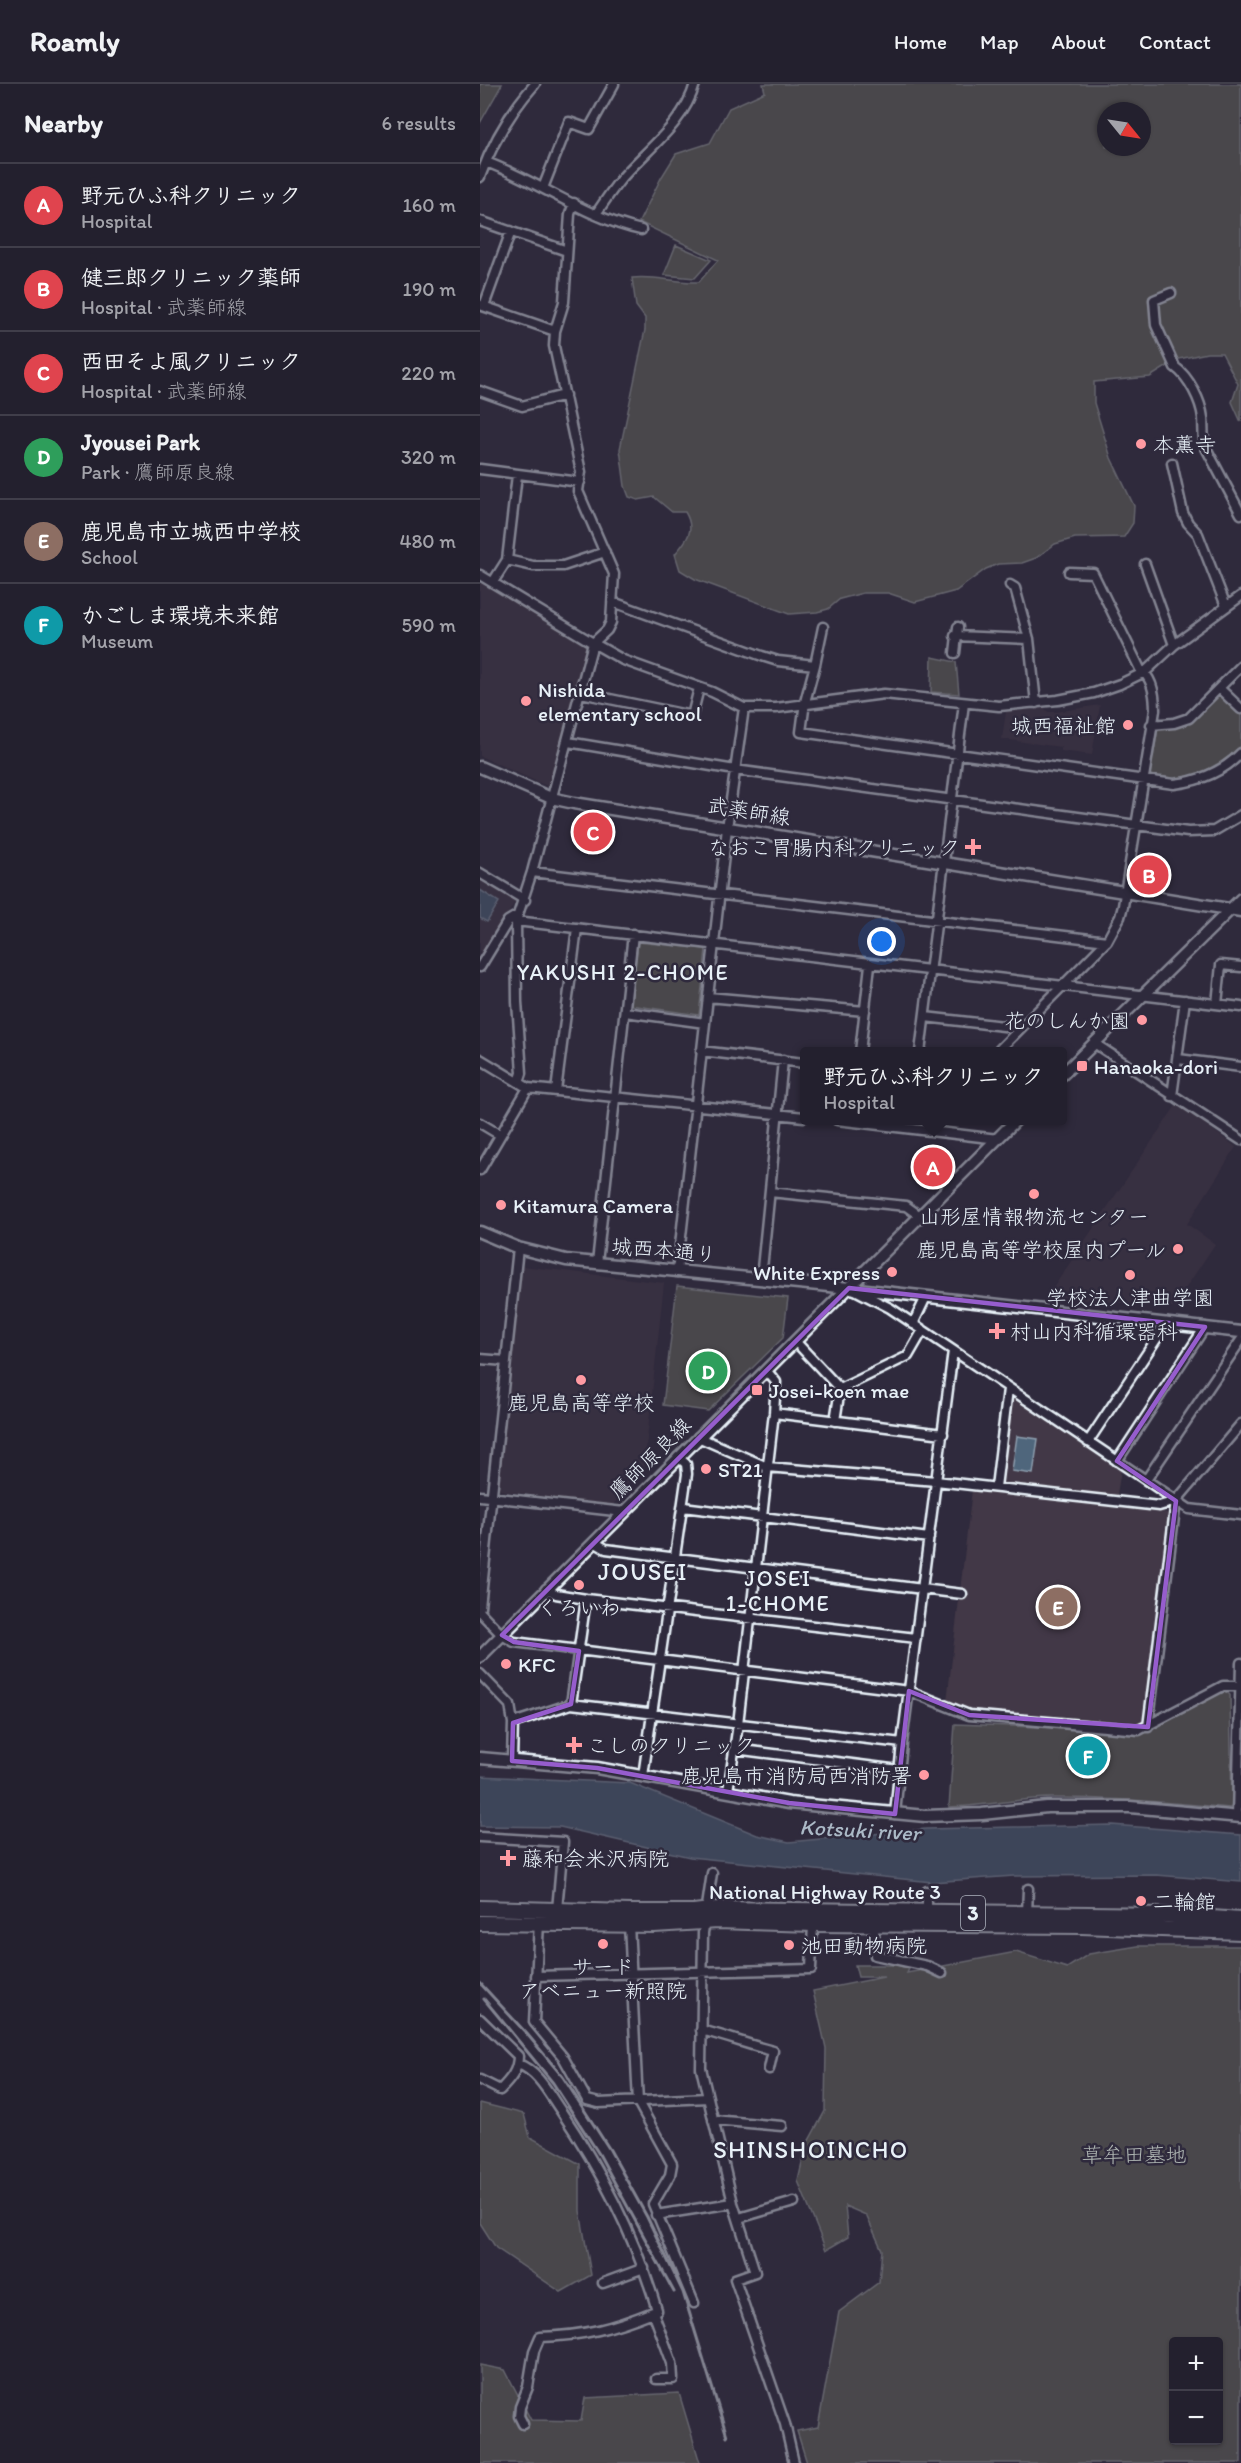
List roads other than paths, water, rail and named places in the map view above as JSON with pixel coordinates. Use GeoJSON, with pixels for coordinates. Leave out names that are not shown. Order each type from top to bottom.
{"type":"FeatureCollection","features":[{"type":"Feature","properties":{"kind":"highway","name":"National Highway Route 3"},"geometry":{"type":"LineString","coordinates":[[480,1908],[705,1916],[813,1924],[1092,1926],[1241,1932]]}},
{"type":"Feature","properties":{"kind":"highway","name":"National Highway Route 3"},"geometry":{"type":"LineString","coordinates":[[480,1923],[629,1924],[705,1916],[927,1913],[1168,1915],[1241,1920]]}},
{"type":"Feature","properties":{"kind":"street"},"geometry":{"type":"LineString","coordinates":[[480,177],[512,111],[536,84]]}},
{"type":"Feature","properties":{"kind":"street"},"geometry":{"type":"LineString","coordinates":[[543,188],[569,122],[589,129],[614,84]]}},
{"type":"Feature","properties":{"kind":"street"},"geometry":{"type":"LineString","coordinates":[[596,214],[620,180],[675,122],[690,99],[694,84]]}},
{"type":"Feature","properties":{"kind":"street"},"geometry":{"type":"LineString","coordinates":[[486,162],[516,173],[621,225],[642,230]]}},
{"type":"Feature","properties":{"kind":"street"},"geometry":{"type":"LineString","coordinates":[[519,1082],[522,1073],[517,1002],[517,918],[525,900],[593,643],[607,630],[611,622],[613,602],[614,574],[578,491],[581,472],[554,346],[555,331],[564,302],[570,214],[574,203]]}},
{"type":"Feature","properties":{"kind":"street"},"geometry":{"type":"LineString","coordinates":[[480,221],[567,251]]}},
{"type":"Feature","properties":{"kind":"street"},"geometry":{"type":"LineString","coordinates":[[511,231],[482,305],[555,331]]}},
{"type":"Feature","properties":{"kind":"street"},"geometry":{"type":"LineString","coordinates":[[1171,293],[1154,300],[1156,325],[1175,367],[1181,371],[1195,393],[1203,418],[1203,439],[1206,448],[1241,514]]}},
{"type":"Feature","properties":{"kind":"street"},"geometry":{"type":"LineString","coordinates":[[480,391],[522,406],[565,395]]}},
{"type":"Feature","properties":{"kind":"street"},"geometry":{"type":"LineString","coordinates":[[1172,463],[1183,513],[1198,534],[1226,606]]}},
{"type":"Feature","properties":{"kind":"street"},"geometry":{"type":"LineString","coordinates":[[480,469],[580,483]]}},
{"type":"Feature","properties":{"kind":"street"},"geometry":{"type":"LineString","coordinates":[[493,582],[507,560],[517,475]]}},
{"type":"Feature","properties":{"kind":"street"},"geometry":{"type":"LineString","coordinates":[[507,560],[533,566],[563,566],[605,552]]}},
{"type":"Feature","properties":{"kind":"street"},"geometry":{"type":"LineString","coordinates":[[1145,564],[1174,645]]}},
{"type":"Feature","properties":{"kind":"street"},"geometry":{"type":"LineString","coordinates":[[1002,1047],[1107,941],[1120,918],[1155,710],[1155,697],[1145,672],[1140,669],[1093,573],[1069,572]]}},
{"type":"Feature","properties":{"kind":"street"},"geometry":{"type":"LineString","coordinates":[[480,574],[623,660],[712,692],[744,708],[776,708],[805,702],[884,694],[999,706],[1036,703],[1094,693],[1145,672],[1174,645],[1241,596]]}},
{"type":"Feature","properties":{"kind":"street"},"geometry":{"type":"LineString","coordinates":[[1010,585],[1015,588],[1029,639],[1036,703]]}},
{"type":"Feature","properties":{"kind":"street"},"geometry":{"type":"LineString","coordinates":[[613,602],[778,661],[815,665]]}},
{"type":"Feature","properties":{"kind":"street"},"geometry":{"type":"LineString","coordinates":[[823,627],[805,702],[801,732],[1174,784],[1189,782],[1225,768],[1241,753]]}},
{"type":"Feature","properties":{"kind":"street"},"geometry":{"type":"LineString","coordinates":[[955,653],[957,632],[1029,639]]}},
{"type":"Feature","properties":{"kind":"street"},"geometry":{"type":"LineString","coordinates":[[1151,725],[1174,723],[1189,718],[1241,666]]}},
{"type":"Feature","properties":{"kind":"street"},"geometry":{"type":"LineString","coordinates":[[581,693],[692,716],[699,688]]}},
{"type":"Feature","properties":{"kind":"street"},"geometry":{"type":"LineString","coordinates":[[1219,688],[1241,709]]}},
{"type":"Feature","properties":{"kind":"street"},"geometry":{"type":"LineString","coordinates":[[921,1047],[964,703]]}},
{"type":"Feature","properties":{"kind":"street"},"geometry":{"type":"LineString","coordinates":[[676,1272],[727,828],[744,708]]}},
{"type":"Feature","properties":{"kind":"street"},"geometry":{"type":"LineString","coordinates":[[568,742],[735,770],[1188,832],[1208,832],[1225,826],[1241,815]]}},
{"type":"Feature","properties":{"kind":"street","name":"武薬師線"},"geometry":{"type":"LineString","coordinates":[[480,767],[551,798],[1236,910]]}},
{"type":"Feature","properties":{"kind":"street"},"geometry":{"type":"LineString","coordinates":[[480,873],[525,900]]}},
{"type":"Feature","properties":{"kind":"street"},"geometry":{"type":"LineString","coordinates":[[532,873],[1107,941]]}},
{"type":"Feature","properties":{"kind":"street"},"geometry":{"type":"LineString","coordinates":[[1067,1070],[1142,995],[1236,910],[1241,899]]}},
{"type":"Feature","properties":{"kind":"street"},"geometry":{"type":"LineString","coordinates":[[480,967],[508,921],[517,918],[577,928],[870,965],[1241,1007]]}},
{"type":"Feature","properties":{"kind":"street"},"geometry":{"type":"LineString","coordinates":[[556,1091],[577,928]]}},
{"type":"Feature","properties":{"kind":"street"},"geometry":{"type":"LineString","coordinates":[[597,1263],[633,934]]}},
{"type":"Feature","properties":{"kind":"street"},"geometry":{"type":"LineString","coordinates":[[861,1047],[870,965]]}},
{"type":"Feature","properties":{"kind":"street"},"geometry":{"type":"LineString","coordinates":[[1217,1004],[1221,965],[1241,967]]}},
{"type":"Feature","properties":{"kind":"street"},"geometry":{"type":"LineString","coordinates":[[708,997],[865,1011]]}},
{"type":"Feature","properties":{"kind":"street"},"geometry":{"type":"LineString","coordinates":[[1172,1096],[1185,1000]]}},
{"type":"Feature","properties":{"kind":"street"},"geometry":{"type":"LineString","coordinates":[[625,1012],[705,1023]]}},
{"type":"Feature","properties":{"kind":"street"},"geometry":{"type":"LineString","coordinates":[[925,1017],[1021,1028]]}},
{"type":"Feature","properties":{"kind":"street"},"geometry":{"type":"LineString","coordinates":[[1094,1043],[1241,1140]]}},
{"type":"Feature","properties":{"kind":"street"},"geometry":{"type":"LineString","coordinates":[[701,1051],[800,1062]]}},
{"type":"Feature","properties":{"kind":"street"},"geometry":{"type":"LineString","coordinates":[[480,1059],[528,1088],[800,1117]]}},
{"type":"Feature","properties":{"kind":"street"},"geometry":{"type":"LineString","coordinates":[[1178,1059],[1241,1067]]}},
{"type":"Feature","properties":{"kind":"street"},"geometry":{"type":"LineString","coordinates":[[761,1279],[783,1060]]}},
{"type":"Feature","properties":{"kind":"street"},"geometry":{"type":"LineString","coordinates":[[480,1170],[528,1088]]}},
{"type":"Feature","properties":{"kind":"street"},"geometry":{"type":"LineString","coordinates":[[480,1123],[501,1135]]}},
{"type":"Feature","properties":{"kind":"street"},"geometry":{"type":"LineString","coordinates":[[918,1125],[998,1139]]}},
{"type":"Feature","properties":{"kind":"street","name":"鷹師原良線"},"geometry":{"type":"LineString","coordinates":[[480,1657],[1012,1125]]}},
{"type":"Feature","properties":{"kind":"street"},"geometry":{"type":"LineString","coordinates":[[770,1192],[906,1206],[920,1216]]}},
{"type":"Feature","properties":{"kind":"street","name":"城西本通り"},"geometry":{"type":"LineString","coordinates":[[480,1232],[518,1248],[566,1260],[849,1288],[1241,1332]]}},
{"type":"Feature","properties":{"kind":"street"},"geometry":{"type":"LineString","coordinates":[[480,1607],[518,1248]]}},
{"type":"Feature","properties":{"kind":"street"},"geometry":{"type":"LineString","coordinates":[[849,1288],[890,1308],[1189,1509],[1241,1515]]}},
{"type":"Feature","properties":{"kind":"street"},"geometry":{"type":"LineString","coordinates":[[913,1324],[926,1297]]}},
{"type":"Feature","properties":{"kind":"street"},"geometry":{"type":"LineString","coordinates":[[1088,1442],[1167,1323]]}},
{"type":"Feature","properties":{"kind":"street"},"geometry":{"type":"LineString","coordinates":[[1117,1461],[1205,1327]]}},
{"type":"Feature","properties":{"kind":"street"},"geometry":{"type":"LineString","coordinates":[[840,1389],[908,1356],[923,1330]]}},
{"type":"Feature","properties":{"kind":"street"},"geometry":{"type":"LineString","coordinates":[[1146,1480],[1241,1340]]}},
{"type":"Feature","properties":{"kind":"street"},"geometry":{"type":"LineString","coordinates":[[795,1341],[840,1389]]}},
{"type":"Feature","properties":{"kind":"street"},"geometry":{"type":"LineString","coordinates":[[895,1814],[902,1743],[953,1351]]}},
{"type":"Feature","properties":{"kind":"street"},"geometry":{"type":"LineString","coordinates":[[480,1359],[506,1361]]}},
{"type":"Feature","properties":{"kind":"street"},"geometry":{"type":"LineString","coordinates":[[728,1791],[735,1749],[774,1413],[776,1382],[766,1370]]}},
{"type":"Feature","properties":{"kind":"street"},"geometry":{"type":"LineString","coordinates":[[835,1421],[840,1389]]}},
{"type":"Feature","properties":{"kind":"street"},"geometry":{"type":"LineString","coordinates":[[996,1487],[1008,1389]]}},
{"type":"Feature","properties":{"kind":"street"},"geometry":{"type":"LineString","coordinates":[[774,1413],[944,1434]]}},
{"type":"Feature","properties":{"kind":"street"},"geometry":{"type":"LineString","coordinates":[[698,1437],[766,1467],[936,1481],[1160,1506],[1176,1501],[1241,1424]]}},
{"type":"Feature","properties":{"kind":"street"},"geometry":{"type":"LineString","coordinates":[[643,1776],[687,1474],[686,1464],[678,1457]]}},
{"type":"Feature","properties":{"kind":"street"},"geometry":{"type":"LineString","coordinates":[[480,1496],[624,1512]]}},
{"type":"Feature","properties":{"kind":"street"},"geometry":{"type":"LineString","coordinates":[[1148,1727],[1176,1501]]}},
{"type":"Feature","properties":{"kind":"street"},"geometry":{"type":"LineString","coordinates":[[683,1507],[929,1538]]}},
{"type":"Feature","properties":{"kind":"street"},"geometry":{"type":"LineString","coordinates":[[594,1542],[606,1550],[962,1594]]}},
{"type":"Feature","properties":{"kind":"street"},"geometry":{"type":"LineString","coordinates":[[546,1589],[556,1594],[586,1599],[916,1638]]}},
{"type":"Feature","properties":{"kind":"street"},"geometry":{"type":"LineString","coordinates":[[571,1704],[586,1599]]}},
{"type":"Feature","properties":{"kind":"street"},"geometry":{"type":"LineString","coordinates":[[480,1612],[502,1635],[513,1642],[909,1691],[969,1715],[1139,1730],[1223,1686],[1239,1686]]}},
{"type":"Feature","properties":{"kind":"street"},"geometry":{"type":"LineString","coordinates":[[480,1758],[597,1768],[789,1803],[895,1814],[925,1816],[982,1814],[1047,1807],[1130,1807],[1239,1817],[1241,1663]]}},
{"type":"Feature","properties":{"kind":"street"},"geometry":{"type":"LineString","coordinates":[[480,1674],[510,1705],[513,1723],[512,1761]]}},
{"type":"Feature","properties":{"kind":"street"},"geometry":{"type":"LineString","coordinates":[[513,1723],[571,1704],[902,1743]]}},
{"type":"Feature","properties":{"kind":"street"},"geometry":{"type":"LineString","coordinates":[[735,1749],[899,1770]]}},
{"type":"Feature","properties":{"kind":"street"},"geometry":{"type":"LineString","coordinates":[[480,1837],[563,1842],[557,1910]]}},
{"type":"Feature","properties":{"kind":"street"},"geometry":{"type":"LineString","coordinates":[[712,1873],[705,1916],[700,2068],[733,2203],[755,2272],[735,2279],[785,2424],[794,2463]]}},
{"type":"Feature","properties":{"kind":"street"},"geometry":{"type":"LineString","coordinates":[[1027,1913],[1028,1889]]}},
{"type":"Feature","properties":{"kind":"street"},"geometry":{"type":"LineString","coordinates":[[927,1891],[927,1913]]}},
{"type":"Feature","properties":{"kind":"street"},"geometry":{"type":"LineString","coordinates":[[539,1922],[534,2022],[563,2057],[587,2100],[598,2103],[708,2098]]}},
{"type":"Feature","properties":{"kind":"street"},"geometry":{"type":"LineString","coordinates":[[629,1924],[638,2102],[672,2164],[670,2175],[653,2204],[694,2303]]}},
{"type":"Feature","properties":{"kind":"street"},"geometry":{"type":"LineString","coordinates":[[536,1976],[811,1968],[813,1924]]}},
{"type":"Feature","properties":{"kind":"street"},"geometry":{"type":"LineString","coordinates":[[874,1925],[875,1954],[927,1966],[942,1973]]}},
{"type":"Feature","properties":{"kind":"street"},"geometry":{"type":"LineString","coordinates":[[480,2019],[518,2056],[518,2064],[512,2078],[500,2090],[480,2080]]}},
{"type":"Feature","properties":{"kind":"street"},"geometry":{"type":"LineString","coordinates":[[701,2030],[742,2040],[753,2046],[773,2051],[769,2069]]}},
{"type":"Feature","properties":{"kind":"street"},"geometry":{"type":"LineString","coordinates":[[518,2064],[533,2073],[580,2139],[604,2182],[644,2268],[657,2310],[611,2328],[574,2336],[540,2337],[534,2351],[528,2387],[520,2407],[519,2416],[523,2424]]}},
{"type":"Feature","properties":{"kind":"street"},"geometry":{"type":"LineString","coordinates":[[713,2120],[782,2126]]}},
{"type":"Feature","properties":{"kind":"street"},"geometry":{"type":"LineString","coordinates":[[739,2218],[794,2202]]}},
{"type":"Feature","properties":{"kind":"street"},"geometry":{"type":"LineString","coordinates":[[656,2215],[733,2203]]}},
{"type":"Feature","properties":{"kind":"street"},"geometry":{"type":"LineString","coordinates":[[603,2283],[644,2268]]}},
{"type":"Feature","properties":{"kind":"street"},"geometry":{"type":"LineString","coordinates":[[653,2312],[672,2363],[673,2373],[673,2379],[656,2379]]}},
{"type":"Feature","properties":{"kind":"water"},"geometry":{"type":"Polygon","coordinates":[[[480,890],[499,902],[487,922],[480,918],[480,890]]]}},
{"type":"Feature","properties":{"kind":"water"},"geometry":{"type":"Polygon","coordinates":[[[1017,1436],[1038,1439],[1033,1474],[1012,1471],[1017,1436]]]}},
{"type":"Feature","properties":{"kind":"water"},"geometry":{"type":"Polygon","coordinates":[[[480,1776],[630,1783],[757,1835],[789,1842],[926,1829],[1112,1825],[1241,1835],[1241,1882],[1156,1875],[1014,1876],[932,1882],[690,1857],[560,1827],[480,1826],[480,1776]]]}},
{"type":"Feature","properties":{"kind":"railway"},"geometry":{"type":"LineString","coordinates":[[480,1983],[563,2077],[610,2150],[647,2217],[683,2292],[727,2436]]}},
{"type":"Feature","properties":{"kind":"railway"},"geometry":{"type":"LineString","coordinates":[[484,1999],[553,2083],[599,2154],[674,2292]]}},
{"type":"Feature","properties":{"kind":"place","name":"本薫寺"},"geometry":{"type":"Point","coordinates":[1141,444]}},
{"type":"Feature","properties":{"kind":"place","name":"Nishida elementary school"},"geometry":{"type":"Point","coordinates":[526,701]}},
{"type":"Feature","properties":{"kind":"place","name":"城西福祉館"},"geometry":{"type":"Point","coordinates":[1128,725]}},
{"type":"Feature","properties":{"kind":"place","name":"西田そよ風クリニック"},"geometry":{"type":"Point","coordinates":[593,832]}},
{"type":"Feature","properties":{"kind":"place","name":"なおこ胃腸内科クリニック"},"geometry":{"type":"Point","coordinates":[973,847]}},
{"type":"Feature","properties":{"kind":"place","name":"健三郎クリニック薬師"},"geometry":{"type":"Point","coordinates":[1149,875]}},
{"type":"Feature","properties":{"kind":"place","name":"花のしんか園"},"geometry":{"type":"Point","coordinates":[1142,1020]}},
{"type":"Feature","properties":{"kind":"place","name":"Hanaoka-dori"},"geometry":{"type":"Point","coordinates":[1082,1066]}},
{"type":"Feature","properties":{"kind":"place","name":"野元ひふ科クリニック"},"geometry":{"type":"Point","coordinates":[933,1167]}},
{"type":"Feature","properties":{"kind":"place","name":"山形屋情報物流センター"},"geometry":{"type":"Point","coordinates":[1034,1194]}},
{"type":"Feature","properties":{"kind":"place","name":"Kitamura Camera"},"geometry":{"type":"Point","coordinates":[501,1205]}},
{"type":"Feature","properties":{"kind":"place","name":"鹿児島高等学校屋内プール"},"geometry":{"type":"Point","coordinates":[1178,1249]}},
{"type":"Feature","properties":{"kind":"place","name":"White Express"},"geometry":{"type":"Point","coordinates":[892,1272]}},
{"type":"Feature","properties":{"kind":"place","name":"学校法人津曲学園"},"geometry":{"type":"Point","coordinates":[1130,1275]}},
{"type":"Feature","properties":{"kind":"place","name":"村山内科循環器科"},"geometry":{"type":"Point","coordinates":[997,1331]}},
{"type":"Feature","properties":{"kind":"place","name":"Jyousei Park"},"geometry":{"type":"Point","coordinates":[708,1371]}},
{"type":"Feature","properties":{"kind":"place","name":"鹿児島高等学校"},"geometry":{"type":"Point","coordinates":[581,1380]}},
{"type":"Feature","properties":{"kind":"place","name":"Josei-koen mae"},"geometry":{"type":"Point","coordinates":[757,1390]}},
{"type":"Feature","properties":{"kind":"place","name":"ST21"},"geometry":{"type":"Point","coordinates":[706,1469]}},
{"type":"Feature","properties":{"kind":"place","name":"くろいわ"},"geometry":{"type":"Point","coordinates":[579,1585]}},
{"type":"Feature","properties":{"kind":"place","name":"鹿児島市立城西中学校"},"geometry":{"type":"Point","coordinates":[1058,1607]}},
{"type":"Feature","properties":{"kind":"place","name":"KFC"},"geometry":{"type":"Point","coordinates":[506,1664]}},
{"type":"Feature","properties":{"kind":"place","name":"こしのクリニック"},"geometry":{"type":"Point","coordinates":[574,1745]}},
{"type":"Feature","properties":{"kind":"place","name":"かごしま環境未来館"},"geometry":{"type":"Point","coordinates":[1088,1756]}},
{"type":"Feature","properties":{"kind":"place","name":"鹿児島市消防局西消防署"},"geometry":{"type":"Point","coordinates":[924,1775]}},
{"type":"Feature","properties":{"kind":"place","name":"藤和会米沢病院"},"geometry":{"type":"Point","coordinates":[508,1858]}},
{"type":"Feature","properties":{"kind":"place","name":"二輪館"},"geometry":{"type":"Point","coordinates":[1141,1901]}},
{"type":"Feature","properties":{"kind":"place","name":"サード アベニュー新照院"},"geometry":{"type":"Point","coordinates":[603,1944]}},
{"type":"Feature","properties":{"kind":"place","name":"池田動物病院"},"geometry":{"type":"Point","coordinates":[789,1945]}},
{"type":"Feature","properties":{"kind":"district","name":"YAKUSHI 2-CHOME"},"geometry":{"type":"Point","coordinates":[623,972]}},
{"type":"Feature","properties":{"kind":"district","name":"JOUSEI"},"geometry":{"type":"Point","coordinates":[643,1571]}},
{"type":"Feature","properties":{"kind":"district","name":"JOSEI 1-CHOME"},"geometry":{"type":"Point","coordinates":[778,1590]}},
{"type":"Feature","properties":{"kind":"district","name":"SHINSHOINCHO"},"geometry":{"type":"Point","coordinates":[811,2149]}},
{"type":"Feature","properties":{"kind":"water label","name":"Kotsuki river"},"geometry":{"type":"Point","coordinates":[860,1830]}},
{"type":"Feature","properties":{"kind":"park label","name":"草牟田墓地"},"geometry":{"type":"Point","coordinates":[1134,2154]}}]}
